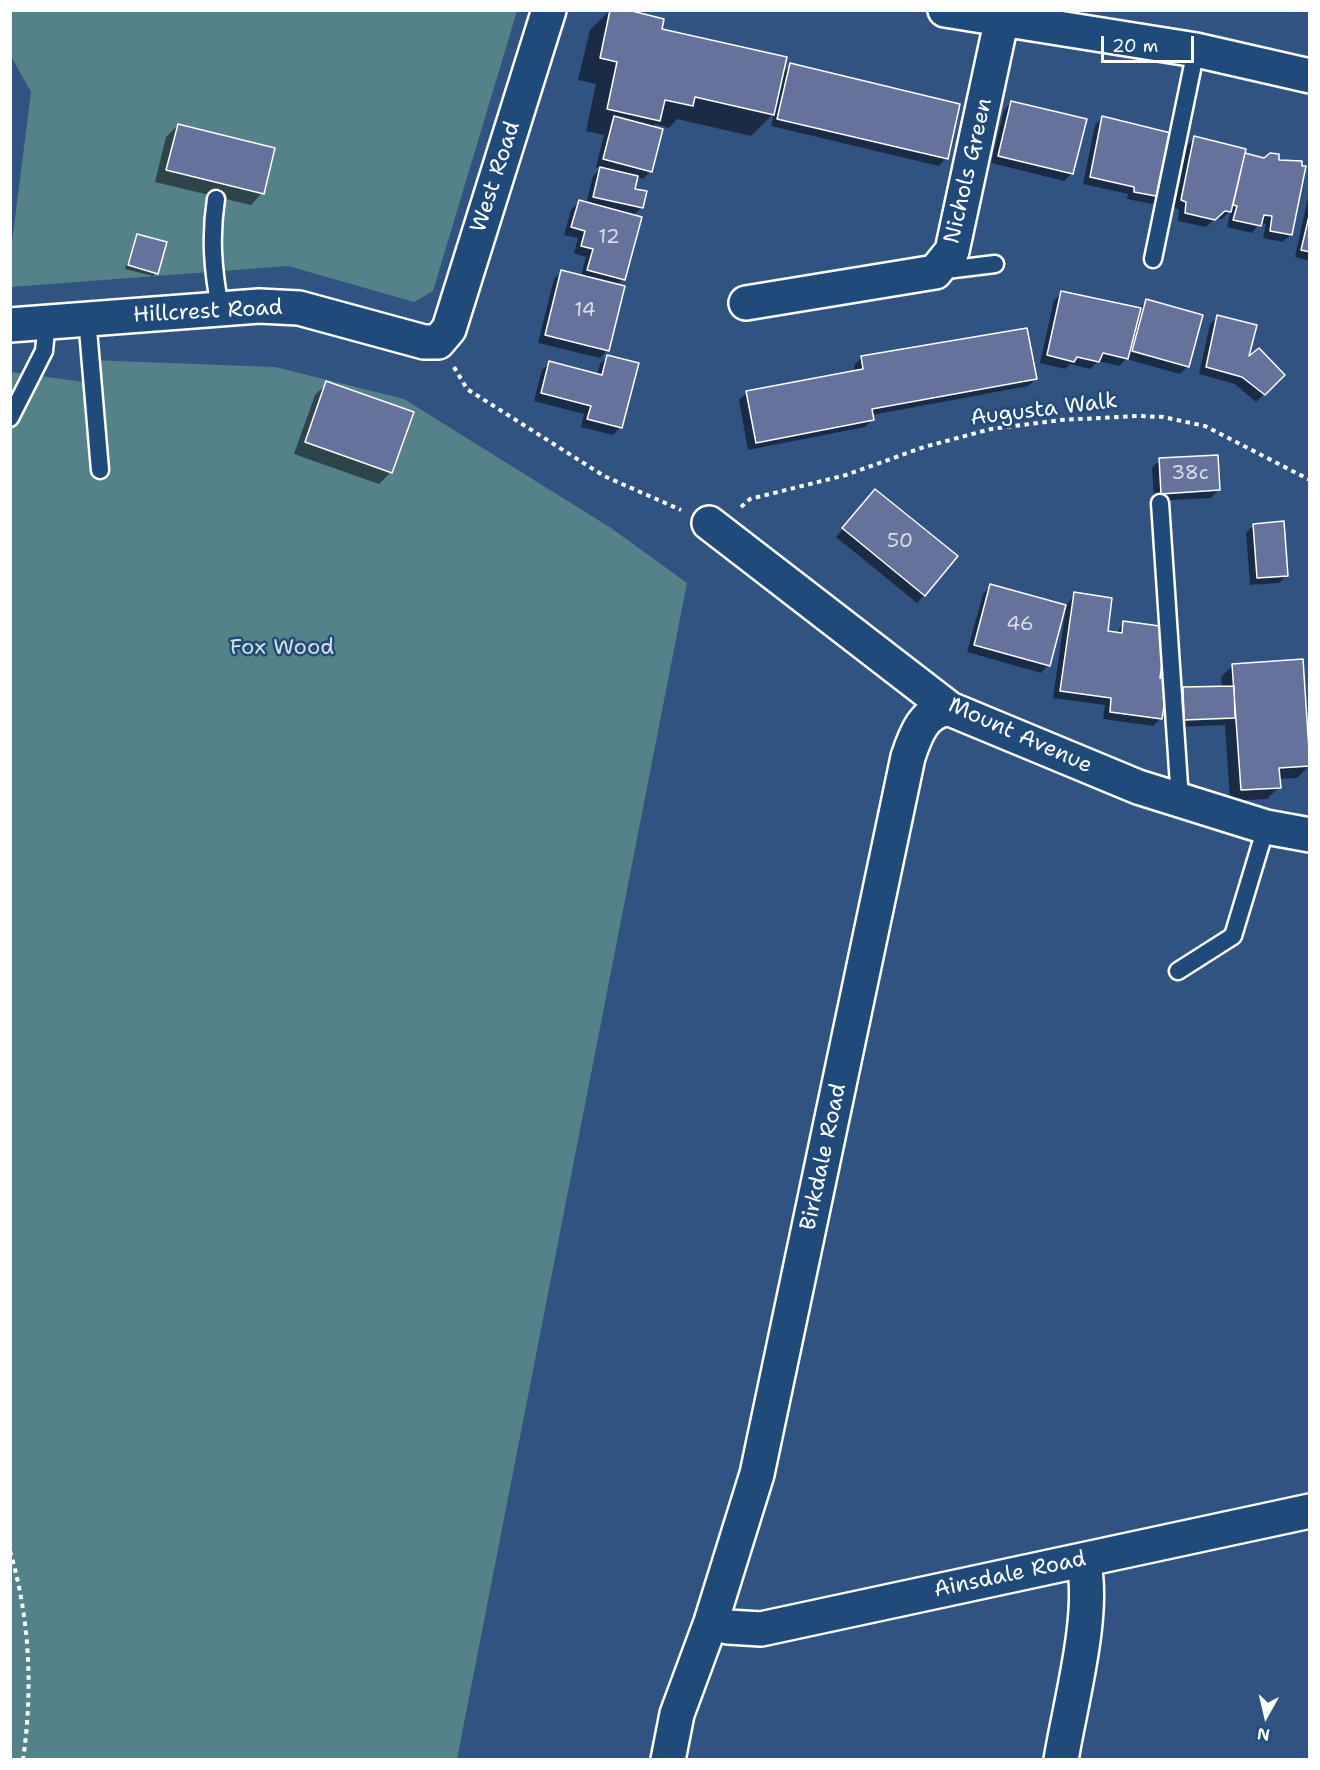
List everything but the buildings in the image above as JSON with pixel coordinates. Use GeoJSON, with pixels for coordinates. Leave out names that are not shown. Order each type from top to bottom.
{"type":"FeatureCollection","features":[{"type":"Feature","properties":{"kind":"street","name":"West Road"},"geometry":{"type":"LineString","coordinates":[[438,342],[448,328],[549,10]]}},
{"type":"Feature","properties":{"kind":"street"},"geometry":{"type":"LineString","coordinates":[[953,11],[1308,68]]}},
{"type":"Feature","properties":{"kind":"street","name":"Nichols Green"},"geometry":{"type":"LineString","coordinates":[[746,303],[935,272],[952,251],[1002,18]]}},
{"type":"Feature","properties":{"kind":"street","name":"Hillcrest Road"},"geometry":{"type":"LineString","coordinates":[[10,325],[259,306],[299,308],[424,342],[438,342]]}},
{"type":"Feature","properties":{"kind":"street","name":"Mount Avenue"},"geometry":{"type":"LineString","coordinates":[[713,526],[950,709],[1138,787],[1266,827],[1310,835]]}},
{"type":"Feature","properties":{"kind":"street","name":"Birkdale Road"},"geometry":{"type":"LineString","coordinates":[[668,1760],[678,1714],[711,1622],[757,1474],[908,757],[915,737],[927,719],[935,711],[950,709]]}},
{"type":"Feature","properties":{"kind":"street","name":"Ainsdale Road"},"geometry":{"type":"LineString","coordinates":[[711,1622],[744,1629],[761,1629],[1310,1511]]}},
{"type":"Feature","properties":{"kind":"street"},"geometry":{"type":"LineString","coordinates":[[1060,1760],[1087,1611],[1088,1579],[1083,1560]]}},
{"type":"Feature","properties":{"kind":"lane"},"geometry":{"type":"LineString","coordinates":[[1153,259],[1196,50]]}},
{"type":"Feature","properties":{"kind":"lane"},"geometry":{"type":"LineString","coordinates":[[216,199],[212,226],[213,273],[220,308]]}},
{"type":"Feature","properties":{"kind":"lane"},"geometry":{"type":"LineString","coordinates":[[935,272],[995,264]]}},
{"type":"Feature","properties":{"kind":"lane"},"geometry":{"type":"LineString","coordinates":[[87,318],[100,470]]}},
{"type":"Feature","properties":{"kind":"lane"},"geometry":{"type":"LineString","coordinates":[[10,418],[44,351],[47,322]]}},
{"type":"Feature","properties":{"kind":"lane"},"geometry":{"type":"LineString","coordinates":[[1160,503],[1180,800]]}},
{"type":"Feature","properties":{"kind":"lane"},"geometry":{"type":"LineString","coordinates":[[1178,971],[1233,936],[1266,827]]}},
{"type":"Feature","properties":{"kind":"path"},"geometry":{"type":"LineString","coordinates":[[438,342],[467,389],[604,476],[713,526]]}},
{"type":"Feature","properties":{"kind":"path","name":"Augusta Walk"},"geometry":{"type":"LineString","coordinates":[[713,526],[750,499],[846,475],[924,447],[991,429],[1061,420],[1162,417],[1205,426],[1310,480]]}},
{"type":"Feature","properties":{"kind":"path"},"geometry":{"type":"LineString","coordinates":[[10,1551],[22,1593],[28,1643],[29,1719],[23,1760]]}},
{"type":"Feature","properties":{"kind":"green space"},"geometry":{"type":"Polygon","coordinates":[[[11,11],[517,11],[433,291],[414,302],[288,266],[11,287],[11,250],[31,92],[11,56],[11,11]]]}},
{"type":"Feature","properties":{"kind":"green space","name":"Fox Wood"},"geometry":{"type":"Polygon","coordinates":[[[90,360],[275,367],[404,399],[611,528],[687,583],[457,1759],[11,1760],[11,372],[84,382],[90,360]]]}}]}
